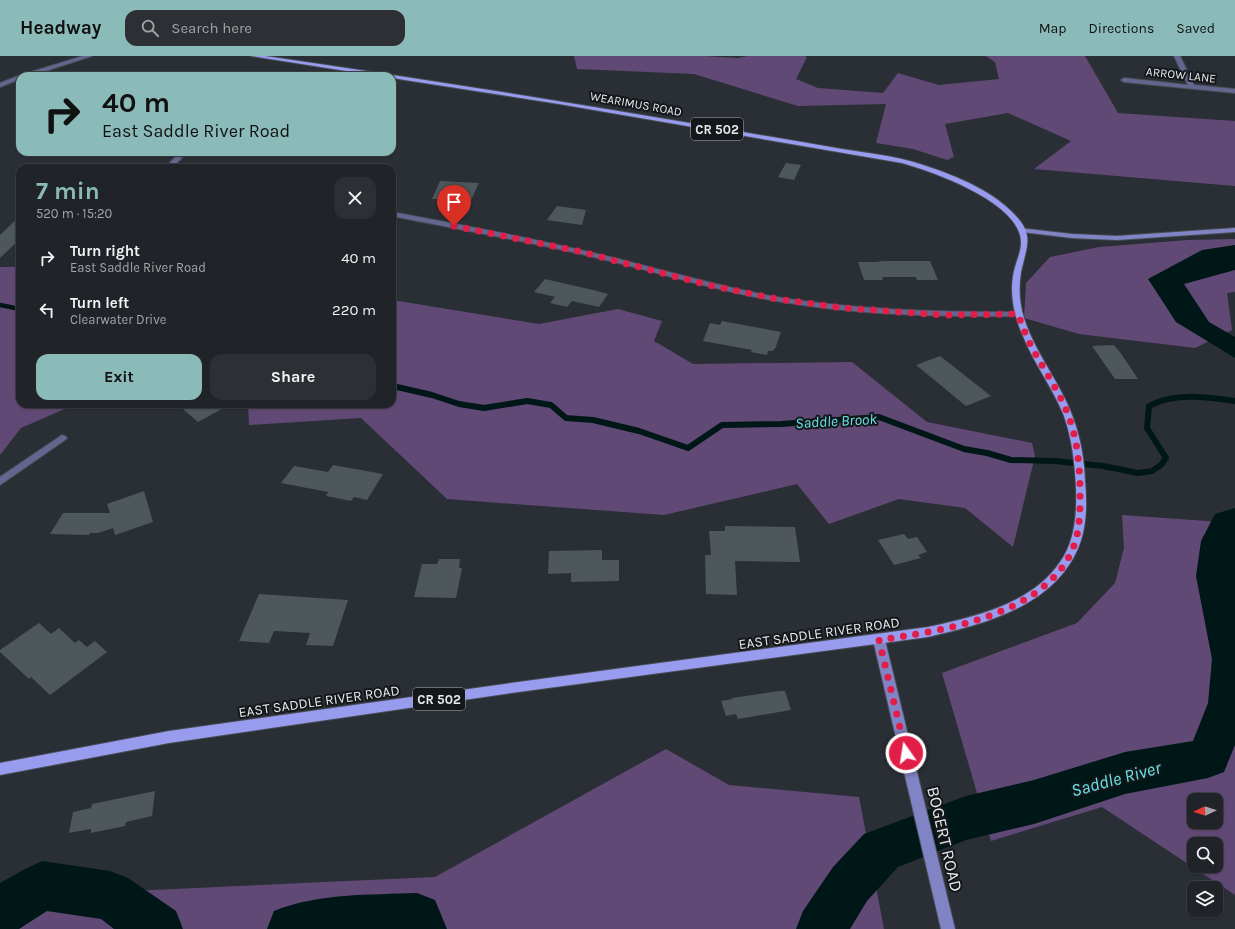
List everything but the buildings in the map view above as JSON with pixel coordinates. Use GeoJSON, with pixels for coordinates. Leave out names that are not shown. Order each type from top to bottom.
{"type":"FeatureCollection","features":[{"type":"Feature","properties":{"kind":"main road","name":"WEARIMUS ROAD"},"geometry":{"type":"LineString","coordinates":[[254,56],[364,72]]}},
{"type":"Feature","properties":{"kind":"main road","name":"WEARIMUS ROAD"},"geometry":{"type":"LineString","coordinates":[[396,77],[559,102],[903,161],[945,174],[974,189],[1007,211],[1022,230]]}},
{"type":"Feature","properties":{"kind":"main road"},"geometry":{"type":"LineString","coordinates":[[1022,230],[1072,236],[1117,238],[1235,230]]}},
{"type":"Feature","properties":{"kind":"main road","name":"EAST SADDLE RIVER ROAD"},"geometry":{"type":"LineString","coordinates":[[0,769],[169,737],[511,688],[879,640],[928,632],[978,620],[1016,605],[1047,584],[1058,573],[1073,548],[1079,521],[1080,473],[1073,431],[1065,408],[1034,352],[1018,314],[1015,294],[1017,274],[1025,241],[1022,230]]}},
{"type":"Feature","properties":{"kind":"main road","name":"BOGERT ROAD"},"geometry":{"type":"LineString","coordinates":[[879,640],[948,929]]}},
{"type":"Feature","properties":{"kind":"street"},"geometry":{"type":"LineString","coordinates":[[37,72],[89,56]]}},
{"type":"Feature","properties":{"kind":"street"},"geometry":{"type":"LineString","coordinates":[[1177,56],[1192,87]]}},
{"type":"Feature","properties":{"kind":"street"},"geometry":{"type":"LineString","coordinates":[[0,86],[16,79]]}},
{"type":"Feature","properties":{"kind":"street","name":"ARROW LANE"},"geometry":{"type":"LineString","coordinates":[[1124,80],[1235,91]]}},
{"type":"Feature","properties":{"kind":"street"},"geometry":{"type":"LineString","coordinates":[[0,82],[7,82]]}},
{"type":"Feature","properties":{"kind":"street"},"geometry":{"type":"LineString","coordinates":[[172,164],[180,156]]}},
{"type":"Feature","properties":{"kind":"street"},"geometry":{"type":"LineString","coordinates":[[396,215],[578,251],[708,285],[777,299],[844,308],[942,315],[1018,314]]}},
{"type":"Feature","properties":{"kind":"street"},"geometry":{"type":"LineString","coordinates":[[0,482],[62,438]]}},
{"type":"Feature","properties":{"kind":"shaded area"},"geometry":{"type":"Polygon","coordinates":[[[574,56],[704,56],[738,58],[748,56],[804,56],[807,57],[796,79],[818,88],[883,93],[898,73],[939,85],[999,79],[995,62],[986,56],[1085,56],[1118,113],[1235,121],[1235,186],[1034,169],[1071,141],[1008,113],[945,124],[954,157],[947,160],[913,149],[876,143],[886,104],[798,106],[694,74],[577,69],[574,56]]]}},
{"type":"Feature","properties":{"kind":"shaded area"},"geometry":{"type":"Polygon","coordinates":[[[1235,239],[1235,292],[1227,293],[1232,330],[1195,348],[1079,334],[1024,318],[1026,283],[1050,257],[1099,247],[1188,240],[1235,239]]]}},
{"type":"Feature","properties":{"kind":"shaded area"},"geometry":{"type":"Polygon","coordinates":[[[1235,245],[1235,270],[1184,284],[1209,322],[1235,337],[1235,358],[1176,322],[1148,279],[1202,250],[1235,245]]]}},
{"type":"Feature","properties":{"kind":"shaded area"},"geometry":{"type":"Polygon","coordinates":[[[0,267],[16,267],[16,408],[67,408],[21,428],[0,455],[0,267]]]}},
{"type":"Feature","properties":{"kind":"shaded area"},"geometry":{"type":"Polygon","coordinates":[[[396,301],[539,324],[618,309],[662,321],[654,341],[693,364],[852,362],[927,422],[1032,443],[1035,456],[1013,547],[965,508],[899,499],[829,524],[797,484],[664,515],[447,499],[361,418],[249,425],[248,408],[396,408],[396,301]]]}},
{"type":"Feature","properties":{"kind":"shaded area"},"geometry":{"type":"Polygon","coordinates":[[[1122,515],[1235,523],[1235,895],[1223,887],[1223,881],[1214,881],[1202,873],[1223,873],[1223,837],[1187,837],[1187,863],[1102,807],[991,841],[942,673],[1077,623],[1115,583],[1124,548],[1122,515]]]}},
{"type":"Feature","properties":{"kind":"shaded area"},"geometry":{"type":"Polygon","coordinates":[[[666,749],[729,785],[859,797],[884,929],[0,929],[0,897],[435,877],[666,749]]]}},
{"type":"Feature","properties":{"kind":"waterway","name":"Saddle Brook"},"geometry":{"type":"LineString","coordinates":[[0,305],[16,308]]}},
{"type":"Feature","properties":{"kind":"waterway","name":"Saddle Brook"},"geometry":{"type":"LineString","coordinates":[[396,387],[401,388]]}},
{"type":"Feature","properties":{"kind":"waterway","name":"Saddle Brook"},"geometry":{"type":"LineString","coordinates":[[397,387],[432,395],[459,404],[484,408],[527,401],[551,405],[566,418],[593,420],[639,431],[688,448],[722,425],[781,424],[879,417],[964,449],[987,453],[1011,460],[1055,461],[1103,466],[1138,473],[1152,471],[1161,465],[1166,458],[1147,428],[1149,406],[1180,397],[1202,397],[1235,401]]}},
{"type":"Feature","properties":{"kind":"waterway","name":"Saddle River"},"geometry":{"type":"LineString","coordinates":[[821,929],[850,884],[881,850],[966,818],[1034,802],[1125,773],[1208,758],[1229,703],[1233,659],[1215,576],[1219,541],[1228,523],[1235,521]]}},
{"type":"Feature","properties":{"kind":"waterway","name":"Saddle River"},"geometry":{"type":"LineString","coordinates":[[0,912],[42,886],[110,896],[158,929]]}},
{"type":"Feature","properties":{"kind":"waterway","name":"Saddle River"},"geometry":{"type":"LineString","coordinates":[[292,929],[336,922],[417,918],[422,929]]}},
{"type":"Feature","properties":{"kind":"route"},"geometry":{"type":"LineString","coordinates":[[454,226],[578,251],[708,285],[777,299],[844,308],[942,315],[1018,314],[1034,352],[1065,408],[1076,442],[1080,473],[1080,505],[1077,535],[1073,548],[1058,573],[1047,584],[1016,605],[998,613],[954,627],[916,635],[879,640],[906,753]]}}]}
